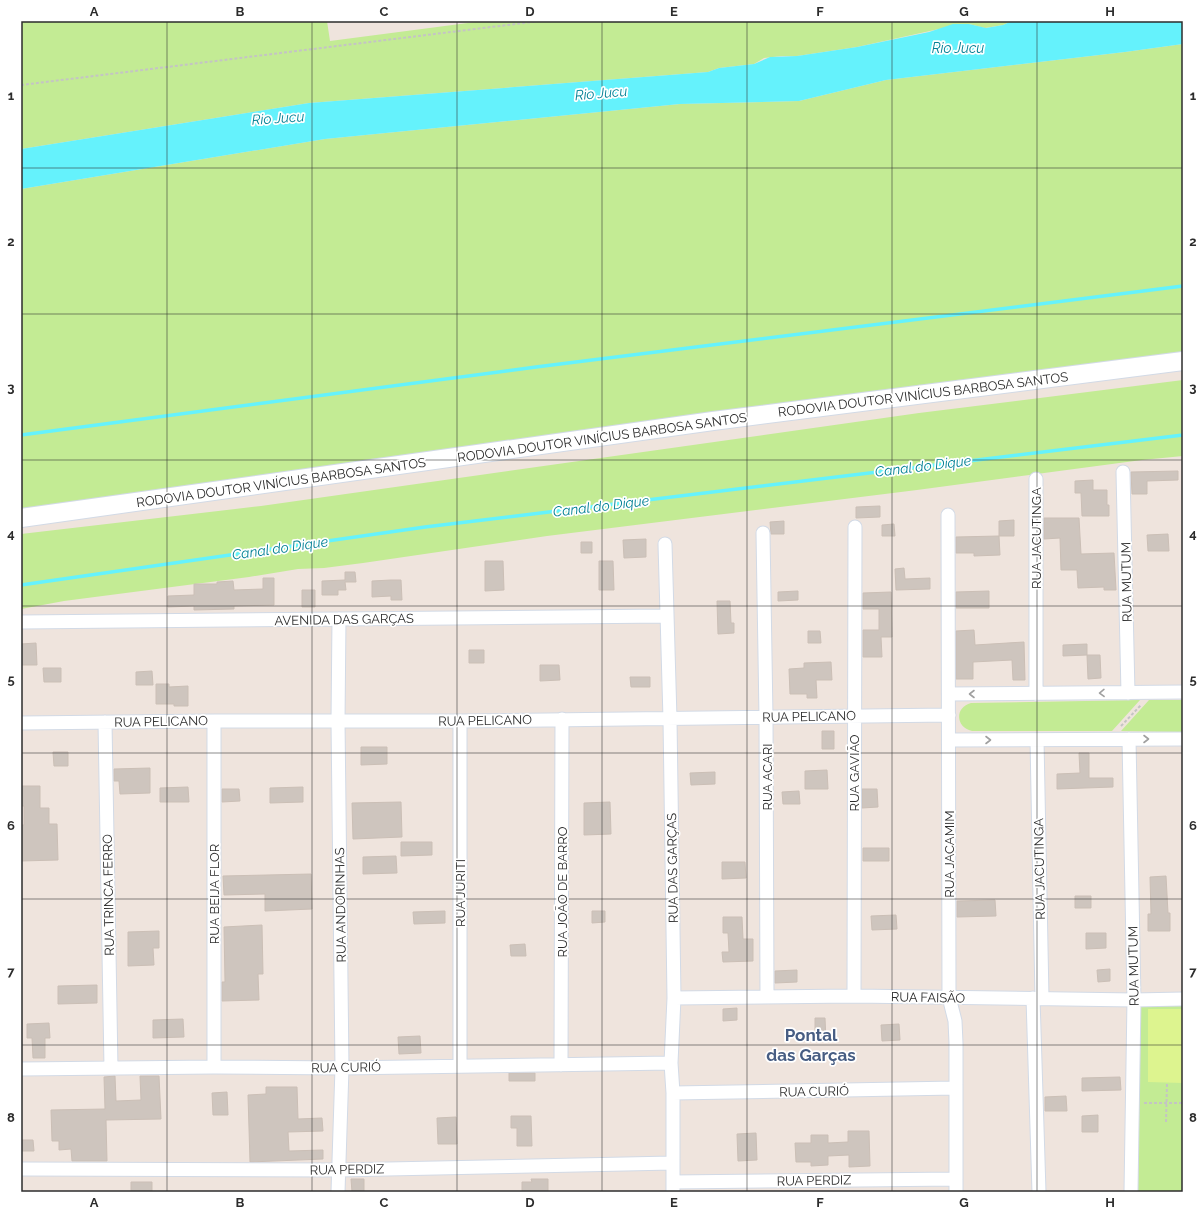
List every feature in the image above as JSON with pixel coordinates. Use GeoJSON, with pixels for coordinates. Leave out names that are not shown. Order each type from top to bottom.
{"type":"FeatureCollection","features":[{"type":"Feature","properties":{"kind":"main road","name":"RODOVIA DOUTOR VINÍCIUS BARBOSA SANTOS"},"geometry":{"type":"LineString","coordinates":[[21,518],[713,421],[1183,361]]}},
{"type":"Feature","properties":{"kind":"street","name":"RUA MUTUM"},"geometry":{"type":"LineString","coordinates":[[1123,472],[1128,693]]}},
{"type":"Feature","properties":{"kind":"street","name":"RUA JACUTINGA"},"geometry":{"type":"LineString","coordinates":[[1036,479],[1036,694]]}},
{"type":"Feature","properties":{"kind":"street","name":"RUA JACAMIM"},"geometry":{"type":"LineString","coordinates":[[948,515],[949,997],[955,1021],[956,1192]]}},
{"type":"Feature","properties":{"kind":"street","name":"RUA GAVIÃO"},"geometry":{"type":"LineString","coordinates":[[854,996],[855,527]]}},
{"type":"Feature","properties":{"kind":"street","name":"RUA ACARI"},"geometry":{"type":"LineString","coordinates":[[763,533],[766,717],[767,996]]}},
{"type":"Feature","properties":{"kind":"street","name":"RUA DAS GARÇAS"},"geometry":{"type":"LineString","coordinates":[[665,544],[670,719],[674,998],[671,1063],[673,1093],[673,1187]]}},
{"type":"Feature","properties":{"kind":"street","name":"AVENIDA DAS GARÇAS"},"geometry":{"type":"LineString","coordinates":[[21,622],[667,616]]}},
{"type":"Feature","properties":{"kind":"street","name":"RUA ANDORINHAS"},"geometry":{"type":"LineString","coordinates":[[338,1192],[342,1068],[338,721],[339,619]]}},
{"type":"Feature","properties":{"kind":"street"},"geometry":{"type":"LineString","coordinates":[[949,694],[1183,692]]}},
{"type":"Feature","properties":{"kind":"street","name":"RUA PELICANO"},"geometry":{"type":"LineString","coordinates":[[21,723],[214,720],[460,721],[949,715]]}},
{"type":"Feature","properties":{"kind":"street","name":"RUA JOÃO DE BARRO"},"geometry":{"type":"LineString","coordinates":[[561,1065],[562,719]]}},
{"type":"Feature","properties":{"kind":"street","name":"RUA BEIJA FLOR"},"geometry":{"type":"LineString","coordinates":[[214,720],[214,1067]]}},
{"type":"Feature","properties":{"kind":"street","name":"RUA JURITI"},"geometry":{"type":"LineString","coordinates":[[460,721],[460,1065]]}},
{"type":"Feature","properties":{"kind":"street","name":"RUA TRINCA FERRO"},"geometry":{"type":"LineString","coordinates":[[106,722],[111,1068]]}},
{"type":"Feature","properties":{"kind":"street","name":"RUA MUTUM"},"geometry":{"type":"LineString","coordinates":[[1129,739],[1134,1000],[1131,1192]]}},
{"type":"Feature","properties":{"kind":"street"},"geometry":{"type":"LineString","coordinates":[[949,740],[1183,739]]}},
{"type":"Feature","properties":{"kind":"street","name":"RUA JACUTINGA"},"geometry":{"type":"LineString","coordinates":[[1037,740],[1039,1192]]}},
{"type":"Feature","properties":{"kind":"street","name":"RUA FAISÃO"},"geometry":{"type":"LineString","coordinates":[[674,998],[854,996],[1134,1000],[1183,999]]}},
{"type":"Feature","properties":{"kind":"street","name":"RUA CURIÓ"},"geometry":{"type":"LineString","coordinates":[[21,1069],[214,1067],[342,1068],[460,1065],[671,1063]]}},
{"type":"Feature","properties":{"kind":"street","name":"RUA CURIÓ"},"geometry":{"type":"LineString","coordinates":[[673,1093],[955,1088]]}},
{"type":"Feature","properties":{"kind":"street","name":"RUA PERDIZ"},"geometry":{"type":"LineString","coordinates":[[21,1169],[339,1170],[672,1163]]}},
{"type":"Feature","properties":{"kind":"street","name":"RUA PERDIZ"},"geometry":{"type":"LineString","coordinates":[[673,1187],[956,1179]]}},
{"type":"Feature","properties":{"kind":"path"},"geometry":{"type":"LineString","coordinates":[[21,85],[540,21]]}},
{"type":"Feature","properties":{"kind":"path"},"geometry":{"type":"LineString","coordinates":[[1116,739],[1116,732],[1146,700],[1146,693]]}},
{"type":"Feature","properties":{"kind":"path"},"geometry":{"type":"LineString","coordinates":[[1166,1122],[1167,1083]]}},
{"type":"Feature","properties":{"kind":"path"},"geometry":{"type":"LineString","coordinates":[[1139,1102],[1183,1102]]}},
{"type":"Feature","properties":{"kind":"green space"},"geometry":{"type":"Polygon","coordinates":[[[21,21],[327,21],[330,41],[483,21],[1012,21],[1003,25],[985,28],[969,24],[857,47],[797,56],[764,58],[754,64],[719,68],[708,72],[309,103],[21,149],[21,21]]]}},
{"type":"Feature","properties":{"kind":"green space"},"geometry":{"type":"Polygon","coordinates":[[[1183,44],[1183,360],[21,514],[21,189],[325,139],[680,104],[799,101],[886,80],[1183,44]]]}},
{"type":"Feature","properties":{"kind":"green space"},"geometry":{"type":"Polygon","coordinates":[[[1183,380],[1183,456],[547,536],[363,563],[324,568],[298,569],[249,577],[64,601],[21,609],[21,534],[261,506],[919,413],[1183,380]]]}},
{"type":"Feature","properties":{"kind":"green space"},"geometry":{"type":"Polygon","coordinates":[[[1140,700],[1112,731],[972,731],[962,726],[959,717],[962,708],[971,703],[1140,700]]]}},
{"type":"Feature","properties":{"kind":"green space"},"geometry":{"type":"Polygon","coordinates":[[[1149,700],[1183,700],[1183,732],[1121,731],[1149,700]]]}},
{"type":"Feature","properties":{"kind":"green space"},"geometry":{"type":"Polygon","coordinates":[[[1141,1004],[1183,1004],[1183,1192],[1138,1192],[1141,1004]]]}},
{"type":"Feature","properties":{"kind":"green space"},"geometry":{"type":"Polygon","coordinates":[[[1148,1009],[1183,1009],[1183,1083],[1148,1082],[1148,1009]]]}},
{"type":"Feature","properties":{"kind":"water","name":"Rio Jucu"},"geometry":{"type":"Polygon","coordinates":[[[1012,21],[1183,21],[1183,44],[886,80],[799,101],[680,104],[325,139],[21,189],[21,149],[309,103],[708,72],[719,68],[754,64],[770,57],[797,56],[857,47],[929,32],[953,24],[969,24],[986,28],[1003,25],[1012,21]]]}},
{"type":"Feature","properties":{"kind":"building"},"geometry":{"type":"Polygon","coordinates":[[[1178,471],[1178,480],[1147,481],[1147,494],[1132,494],[1131,472],[1178,471]]]}},
{"type":"Feature","properties":{"kind":"building"},"geometry":{"type":"Polygon","coordinates":[[[1093,480],[1093,490],[1107,490],[1109,516],[1082,516],[1081,493],[1075,493],[1075,481],[1093,480]]]}},
{"type":"Feature","properties":{"kind":"building"},"geometry":{"type":"Polygon","coordinates":[[[880,506],[880,517],[856,518],[856,507],[880,506]]]}},
{"type":"Feature","properties":{"kind":"building"},"geometry":{"type":"Polygon","coordinates":[[[1044,518],[1079,518],[1081,554],[1114,553],[1116,590],[1104,590],[1104,587],[1078,588],[1077,570],[1061,570],[1060,538],[1044,539],[1044,518]]]}},
{"type":"Feature","properties":{"kind":"building"},"geometry":{"type":"Polygon","coordinates":[[[1014,520],[1014,536],[999,536],[999,521],[1014,520]]]}},
{"type":"Feature","properties":{"kind":"building"},"geometry":{"type":"Polygon","coordinates":[[[784,521],[784,534],[771,534],[770,522],[784,521]]]}},
{"type":"Feature","properties":{"kind":"building"},"geometry":{"type":"Polygon","coordinates":[[[894,524],[895,536],[882,536],[882,525],[894,524]]]}},
{"type":"Feature","properties":{"kind":"building"},"geometry":{"type":"Polygon","coordinates":[[[1168,534],[1169,551],[1148,551],[1147,535],[1168,534]]]}},
{"type":"Feature","properties":{"kind":"building"},"geometry":{"type":"Polygon","coordinates":[[[999,536],[1000,555],[974,556],[974,553],[956,553],[956,537],[999,536]]]}},
{"type":"Feature","properties":{"kind":"building"},"geometry":{"type":"Polygon","coordinates":[[[646,539],[646,557],[624,558],[623,540],[646,539]]]}},
{"type":"Feature","properties":{"kind":"building"},"geometry":{"type":"Polygon","coordinates":[[[581,542],[592,542],[592,553],[581,553],[581,542]]]}},
{"type":"Feature","properties":{"kind":"building"},"geometry":{"type":"Polygon","coordinates":[[[485,561],[503,561],[504,590],[485,591],[485,561]]]}},
{"type":"Feature","properties":{"kind":"building"},"geometry":{"type":"Polygon","coordinates":[[[599,561],[613,561],[614,590],[599,590],[599,561]]]}},
{"type":"Feature","properties":{"kind":"building"},"geometry":{"type":"Polygon","coordinates":[[[904,568],[905,579],[930,578],[930,589],[896,590],[895,569],[904,568]]]}},
{"type":"Feature","properties":{"kind":"building"},"geometry":{"type":"Polygon","coordinates":[[[345,572],[355,572],[356,582],[345,582],[346,590],[338,590],[338,595],[322,595],[322,581],[345,580],[345,572]]]}},
{"type":"Feature","properties":{"kind":"building"},"geometry":{"type":"Polygon","coordinates":[[[263,578],[274,578],[274,605],[234,606],[234,609],[194,610],[194,606],[168,607],[168,596],[194,595],[194,584],[217,584],[217,582],[233,581],[234,590],[263,589],[263,578]]]}},
{"type":"Feature","properties":{"kind":"building"},"geometry":{"type":"Polygon","coordinates":[[[401,580],[402,600],[391,600],[391,596],[372,597],[372,581],[401,580]]]}},
{"type":"Feature","properties":{"kind":"building"},"geometry":{"type":"Polygon","coordinates":[[[302,590],[315,590],[315,607],[302,607],[302,590]]]}},
{"type":"Feature","properties":{"kind":"building"},"geometry":{"type":"Polygon","coordinates":[[[798,591],[798,600],[778,601],[778,592],[798,591]]]}},
{"type":"Feature","properties":{"kind":"building"},"geometry":{"type":"Polygon","coordinates":[[[989,591],[989,608],[956,608],[956,592],[989,591]]]}},
{"type":"Feature","properties":{"kind":"building"},"geometry":{"type":"Polygon","coordinates":[[[891,592],[892,637],[881,637],[882,657],[863,657],[863,630],[879,630],[879,609],[863,609],[863,593],[891,592]]]}},
{"type":"Feature","properties":{"kind":"building"},"geometry":{"type":"Polygon","coordinates":[[[717,601],[730,601],[731,623],[734,623],[734,633],[718,634],[717,601]]]}},
{"type":"Feature","properties":{"kind":"building"},"geometry":{"type":"Polygon","coordinates":[[[974,630],[975,645],[1024,642],[1025,680],[1013,680],[1012,660],[973,662],[973,679],[956,679],[956,631],[974,630]]]}},
{"type":"Feature","properties":{"kind":"building"},"geometry":{"type":"Polygon","coordinates":[[[808,631],[820,631],[821,643],[808,643],[808,631]]]}},
{"type":"Feature","properties":{"kind":"building"},"geometry":{"type":"Polygon","coordinates":[[[36,643],[37,665],[21,665],[21,644],[36,643]]]}},
{"type":"Feature","properties":{"kind":"building"},"geometry":{"type":"Polygon","coordinates":[[[1087,644],[1087,655],[1063,656],[1063,645],[1087,644]]]}},
{"type":"Feature","properties":{"kind":"building"},"geometry":{"type":"Polygon","coordinates":[[[469,650],[484,650],[484,663],[469,663],[469,650]]]}},
{"type":"Feature","properties":{"kind":"building"},"geometry":{"type":"Polygon","coordinates":[[[1087,655],[1100,655],[1101,678],[1088,679],[1087,655]]]}},
{"type":"Feature","properties":{"kind":"building"},"geometry":{"type":"Polygon","coordinates":[[[831,662],[832,680],[816,680],[817,698],[807,698],[807,694],[790,694],[789,669],[804,668],[804,663],[831,662]]]}},
{"type":"Feature","properties":{"kind":"building"},"geometry":{"type":"Polygon","coordinates":[[[540,665],[559,665],[560,680],[540,681],[540,665]]]}},
{"type":"Feature","properties":{"kind":"building"},"geometry":{"type":"Polygon","coordinates":[[[43,668],[61,668],[61,682],[44,682],[43,668]]]}},
{"type":"Feature","properties":{"kind":"building"},"geometry":{"type":"Polygon","coordinates":[[[152,671],[153,685],[136,685],[136,672],[152,671]]]}},
{"type":"Feature","properties":{"kind":"building"},"geometry":{"type":"Polygon","coordinates":[[[630,677],[650,677],[650,687],[631,687],[630,677]]]}},
{"type":"Feature","properties":{"kind":"building"},"geometry":{"type":"Polygon","coordinates":[[[156,684],[169,684],[169,687],[188,686],[188,706],[156,704],[156,684]]]}},
{"type":"Feature","properties":{"kind":"building"},"geometry":{"type":"Polygon","coordinates":[[[822,731],[834,731],[834,749],[822,749],[822,731]]]}},
{"type":"Feature","properties":{"kind":"building"},"geometry":{"type":"Polygon","coordinates":[[[361,747],[387,747],[387,764],[361,765],[361,747]]]}},
{"type":"Feature","properties":{"kind":"building"},"geometry":{"type":"Polygon","coordinates":[[[53,752],[68,752],[68,766],[54,766],[53,752]]]}},
{"type":"Feature","properties":{"kind":"building"},"geometry":{"type":"Polygon","coordinates":[[[1079,753],[1089,753],[1089,778],[1113,778],[1113,787],[1057,789],[1057,774],[1080,773],[1079,753]]]}},
{"type":"Feature","properties":{"kind":"building"},"geometry":{"type":"Polygon","coordinates":[[[150,768],[150,793],[120,794],[119,781],[114,781],[114,769],[150,768]]]}},
{"type":"Feature","properties":{"kind":"building"},"geometry":{"type":"Polygon","coordinates":[[[827,770],[828,789],[805,789],[805,771],[827,770]]]}},
{"type":"Feature","properties":{"kind":"building"},"geometry":{"type":"Polygon","coordinates":[[[715,772],[715,784],[691,785],[690,773],[715,772]]]}},
{"type":"Feature","properties":{"kind":"building"},"geometry":{"type":"Polygon","coordinates":[[[21,786],[40,786],[40,808],[49,808],[49,824],[57,824],[58,860],[21,861],[21,825],[24,825],[24,806],[21,806],[21,786]]]}},
{"type":"Feature","properties":{"kind":"building"},"geometry":{"type":"Polygon","coordinates":[[[188,787],[189,802],[160,802],[160,788],[188,787]]]}},
{"type":"Feature","properties":{"kind":"building"},"geometry":{"type":"Polygon","coordinates":[[[303,787],[303,802],[270,803],[270,788],[303,787]]]}},
{"type":"Feature","properties":{"kind":"building"},"geometry":{"type":"Polygon","coordinates":[[[222,789],[239,789],[240,801],[222,802],[222,789]]]}},
{"type":"Feature","properties":{"kind":"building"},"geometry":{"type":"Polygon","coordinates":[[[862,789],[877,789],[878,807],[862,808],[862,789]]]}},
{"type":"Feature","properties":{"kind":"building"},"geometry":{"type":"Polygon","coordinates":[[[799,791],[800,804],[783,804],[782,792],[799,791]]]}},
{"type":"Feature","properties":{"kind":"building"},"geometry":{"type":"Polygon","coordinates":[[[401,802],[402,837],[353,839],[352,803],[401,802]]]}},
{"type":"Feature","properties":{"kind":"building"},"geometry":{"type":"Polygon","coordinates":[[[610,802],[611,834],[584,835],[584,803],[610,802]]]}},
{"type":"Feature","properties":{"kind":"building"},"geometry":{"type":"Polygon","coordinates":[[[401,842],[432,842],[432,855],[401,856],[401,842]]]}},
{"type":"Feature","properties":{"kind":"building"},"geometry":{"type":"Polygon","coordinates":[[[863,848],[889,848],[889,861],[863,861],[863,848]]]}},
{"type":"Feature","properties":{"kind":"building"},"geometry":{"type":"Polygon","coordinates":[[[396,856],[397,873],[363,874],[363,857],[396,856]]]}},
{"type":"Feature","properties":{"kind":"building"},"geometry":{"type":"Polygon","coordinates":[[[722,862],[745,862],[746,878],[722,879],[722,862]]]}},
{"type":"Feature","properties":{"kind":"building"},"geometry":{"type":"Polygon","coordinates":[[[311,874],[312,909],[265,911],[265,894],[224,895],[223,876],[311,874]]]}},
{"type":"Feature","properties":{"kind":"building"},"geometry":{"type":"Polygon","coordinates":[[[1166,876],[1168,913],[1170,913],[1170,931],[1148,931],[1148,914],[1151,914],[1150,877],[1166,876]]]}},
{"type":"Feature","properties":{"kind":"building"},"geometry":{"type":"Polygon","coordinates":[[[1075,896],[1091,896],[1091,908],[1075,908],[1075,896]]]}},
{"type":"Feature","properties":{"kind":"building"},"geometry":{"type":"Polygon","coordinates":[[[995,900],[996,916],[957,917],[957,901],[995,900]]]}},
{"type":"Feature","properties":{"kind":"building"},"geometry":{"type":"Polygon","coordinates":[[[445,911],[445,923],[414,924],[413,912],[445,911]]]}},
{"type":"Feature","properties":{"kind":"building"},"geometry":{"type":"Polygon","coordinates":[[[592,911],[605,911],[605,922],[592,923],[592,911]]]}},
{"type":"Feature","properties":{"kind":"building"},"geometry":{"type":"Polygon","coordinates":[[[896,915],[897,929],[872,930],[871,916],[896,915]]]}},
{"type":"Feature","properties":{"kind":"building"},"geometry":{"type":"Polygon","coordinates":[[[723,917],[742,917],[743,939],[753,939],[753,961],[723,962],[722,952],[729,952],[728,933],[723,933],[723,917]]]}},
{"type":"Feature","properties":{"kind":"building"},"geometry":{"type":"Polygon","coordinates":[[[262,925],[263,974],[258,974],[259,1000],[222,1001],[222,982],[225,982],[224,927],[262,925]]]}},
{"type":"Feature","properties":{"kind":"building"},"geometry":{"type":"Polygon","coordinates":[[[159,931],[159,948],[153,948],[154,965],[128,966],[128,932],[159,931]]]}},
{"type":"Feature","properties":{"kind":"building"},"geometry":{"type":"Polygon","coordinates":[[[1086,933],[1106,933],[1106,948],[1086,949],[1086,933]]]}},
{"type":"Feature","properties":{"kind":"building"},"geometry":{"type":"Polygon","coordinates":[[[525,944],[526,956],[511,956],[510,945],[525,944]]]}},
{"type":"Feature","properties":{"kind":"building"},"geometry":{"type":"Polygon","coordinates":[[[1110,969],[1110,981],[1098,982],[1097,970],[1110,969]]]}},
{"type":"Feature","properties":{"kind":"building"},"geometry":{"type":"Polygon","coordinates":[[[797,970],[797,982],[775,983],[775,971],[797,970]]]}},
{"type":"Feature","properties":{"kind":"building"},"geometry":{"type":"Polygon","coordinates":[[[97,985],[97,1003],[58,1004],[58,986],[97,985]]]}},
{"type":"Feature","properties":{"kind":"building"},"geometry":{"type":"Polygon","coordinates":[[[737,1008],[737,1020],[723,1021],[723,1009],[737,1008]]]}},
{"type":"Feature","properties":{"kind":"building"},"geometry":{"type":"Polygon","coordinates":[[[815,1018],[825,1018],[826,1040],[815,1040],[815,1018]]]}},
{"type":"Feature","properties":{"kind":"building"},"geometry":{"type":"Polygon","coordinates":[[[183,1019],[184,1037],[153,1038],[153,1020],[183,1019]]]}},
{"type":"Feature","properties":{"kind":"building"},"geometry":{"type":"Polygon","coordinates":[[[49,1023],[50,1038],[45,1038],[45,1058],[33,1058],[32,1038],[27,1038],[27,1024],[49,1023]]]}},
{"type":"Feature","properties":{"kind":"building"},"geometry":{"type":"Polygon","coordinates":[[[899,1024],[900,1040],[882,1041],[881,1025],[899,1024]]]}},
{"type":"Feature","properties":{"kind":"building"},"geometry":{"type":"Polygon","coordinates":[[[420,1036],[421,1053],[399,1054],[398,1037],[420,1036]]]}},
{"type":"Feature","properties":{"kind":"building"},"geometry":{"type":"Polygon","coordinates":[[[509,1073],[535,1073],[535,1081],[509,1081],[509,1073]]]}},
{"type":"Feature","properties":{"kind":"building"},"geometry":{"type":"Polygon","coordinates":[[[115,1076],[116,1101],[141,1100],[140,1076],[159,1076],[161,1119],[106,1120],[107,1161],[72,1161],[71,1149],[59,1150],[59,1141],[52,1141],[51,1110],[105,1109],[104,1077],[115,1076]]]}},
{"type":"Feature","properties":{"kind":"building"},"geometry":{"type":"Polygon","coordinates":[[[1120,1077],[1121,1090],[1082,1091],[1082,1078],[1120,1077]]]}},
{"type":"Feature","properties":{"kind":"building"},"geometry":{"type":"Polygon","coordinates":[[[266,1087],[297,1087],[298,1119],[322,1118],[323,1131],[288,1132],[289,1151],[323,1150],[323,1159],[250,1162],[248,1095],[266,1094],[266,1087]]]}},
{"type":"Feature","properties":{"kind":"building"},"geometry":{"type":"Polygon","coordinates":[[[227,1092],[228,1115],[213,1115],[212,1093],[227,1092]]]}},
{"type":"Feature","properties":{"kind":"building"},"geometry":{"type":"Polygon","coordinates":[[[1066,1096],[1067,1111],[1045,1111],[1045,1097],[1066,1096]]]}},
{"type":"Feature","properties":{"kind":"building"},"geometry":{"type":"Polygon","coordinates":[[[1098,1115],[1098,1132],[1082,1132],[1082,1116],[1098,1115]]]}},
{"type":"Feature","properties":{"kind":"building"},"geometry":{"type":"Polygon","coordinates":[[[511,1116],[531,1116],[532,1146],[517,1146],[517,1128],[511,1128],[511,1116]]]}},
{"type":"Feature","properties":{"kind":"building"},"geometry":{"type":"Polygon","coordinates":[[[456,1117],[457,1144],[438,1144],[437,1118],[456,1117]]]}},
{"type":"Feature","properties":{"kind":"building"},"geometry":{"type":"Polygon","coordinates":[[[848,1131],[869,1131],[870,1166],[849,1167],[849,1155],[828,1156],[828,1165],[811,1166],[811,1162],[796,1162],[795,1143],[811,1143],[811,1135],[828,1135],[828,1143],[848,1142],[848,1131]]]}},
{"type":"Feature","properties":{"kind":"building"},"geometry":{"type":"Polygon","coordinates":[[[756,1133],[757,1160],[738,1161],[737,1134],[756,1133]]]}},
{"type":"Feature","properties":{"kind":"building"},"geometry":{"type":"Polygon","coordinates":[[[21,1140],[33,1140],[34,1151],[21,1151],[21,1140]]]}},
{"type":"Feature","properties":{"kind":"building"},"geometry":{"type":"Polygon","coordinates":[[[351,1179],[364,1179],[364,1192],[352,1192],[351,1179]]]}},
{"type":"Feature","properties":{"kind":"building"},"geometry":{"type":"Polygon","coordinates":[[[531,1179],[548,1179],[548,1192],[522,1192],[522,1182],[532,1182],[531,1179]]]}},
{"type":"Feature","properties":{"kind":"building"},"geometry":{"type":"Polygon","coordinates":[[[131,1182],[152,1182],[152,1192],[131,1192],[131,1182]]]}},
{"type":"Feature","properties":{"kind":"waterway"},"geometry":{"type":"LineString","coordinates":[[21,435],[536,367],[1183,286]]}},
{"type":"Feature","properties":{"kind":"waterway","name":"Canal do Dique"},"geometry":{"type":"LineString","coordinates":[[21,585],[425,527],[1183,435]]}},
{"type":"Feature","properties":{"kind":"district","name":"Pontal das Garças"},"geometry":{"type":"Point","coordinates":[811,1045]}}]}
